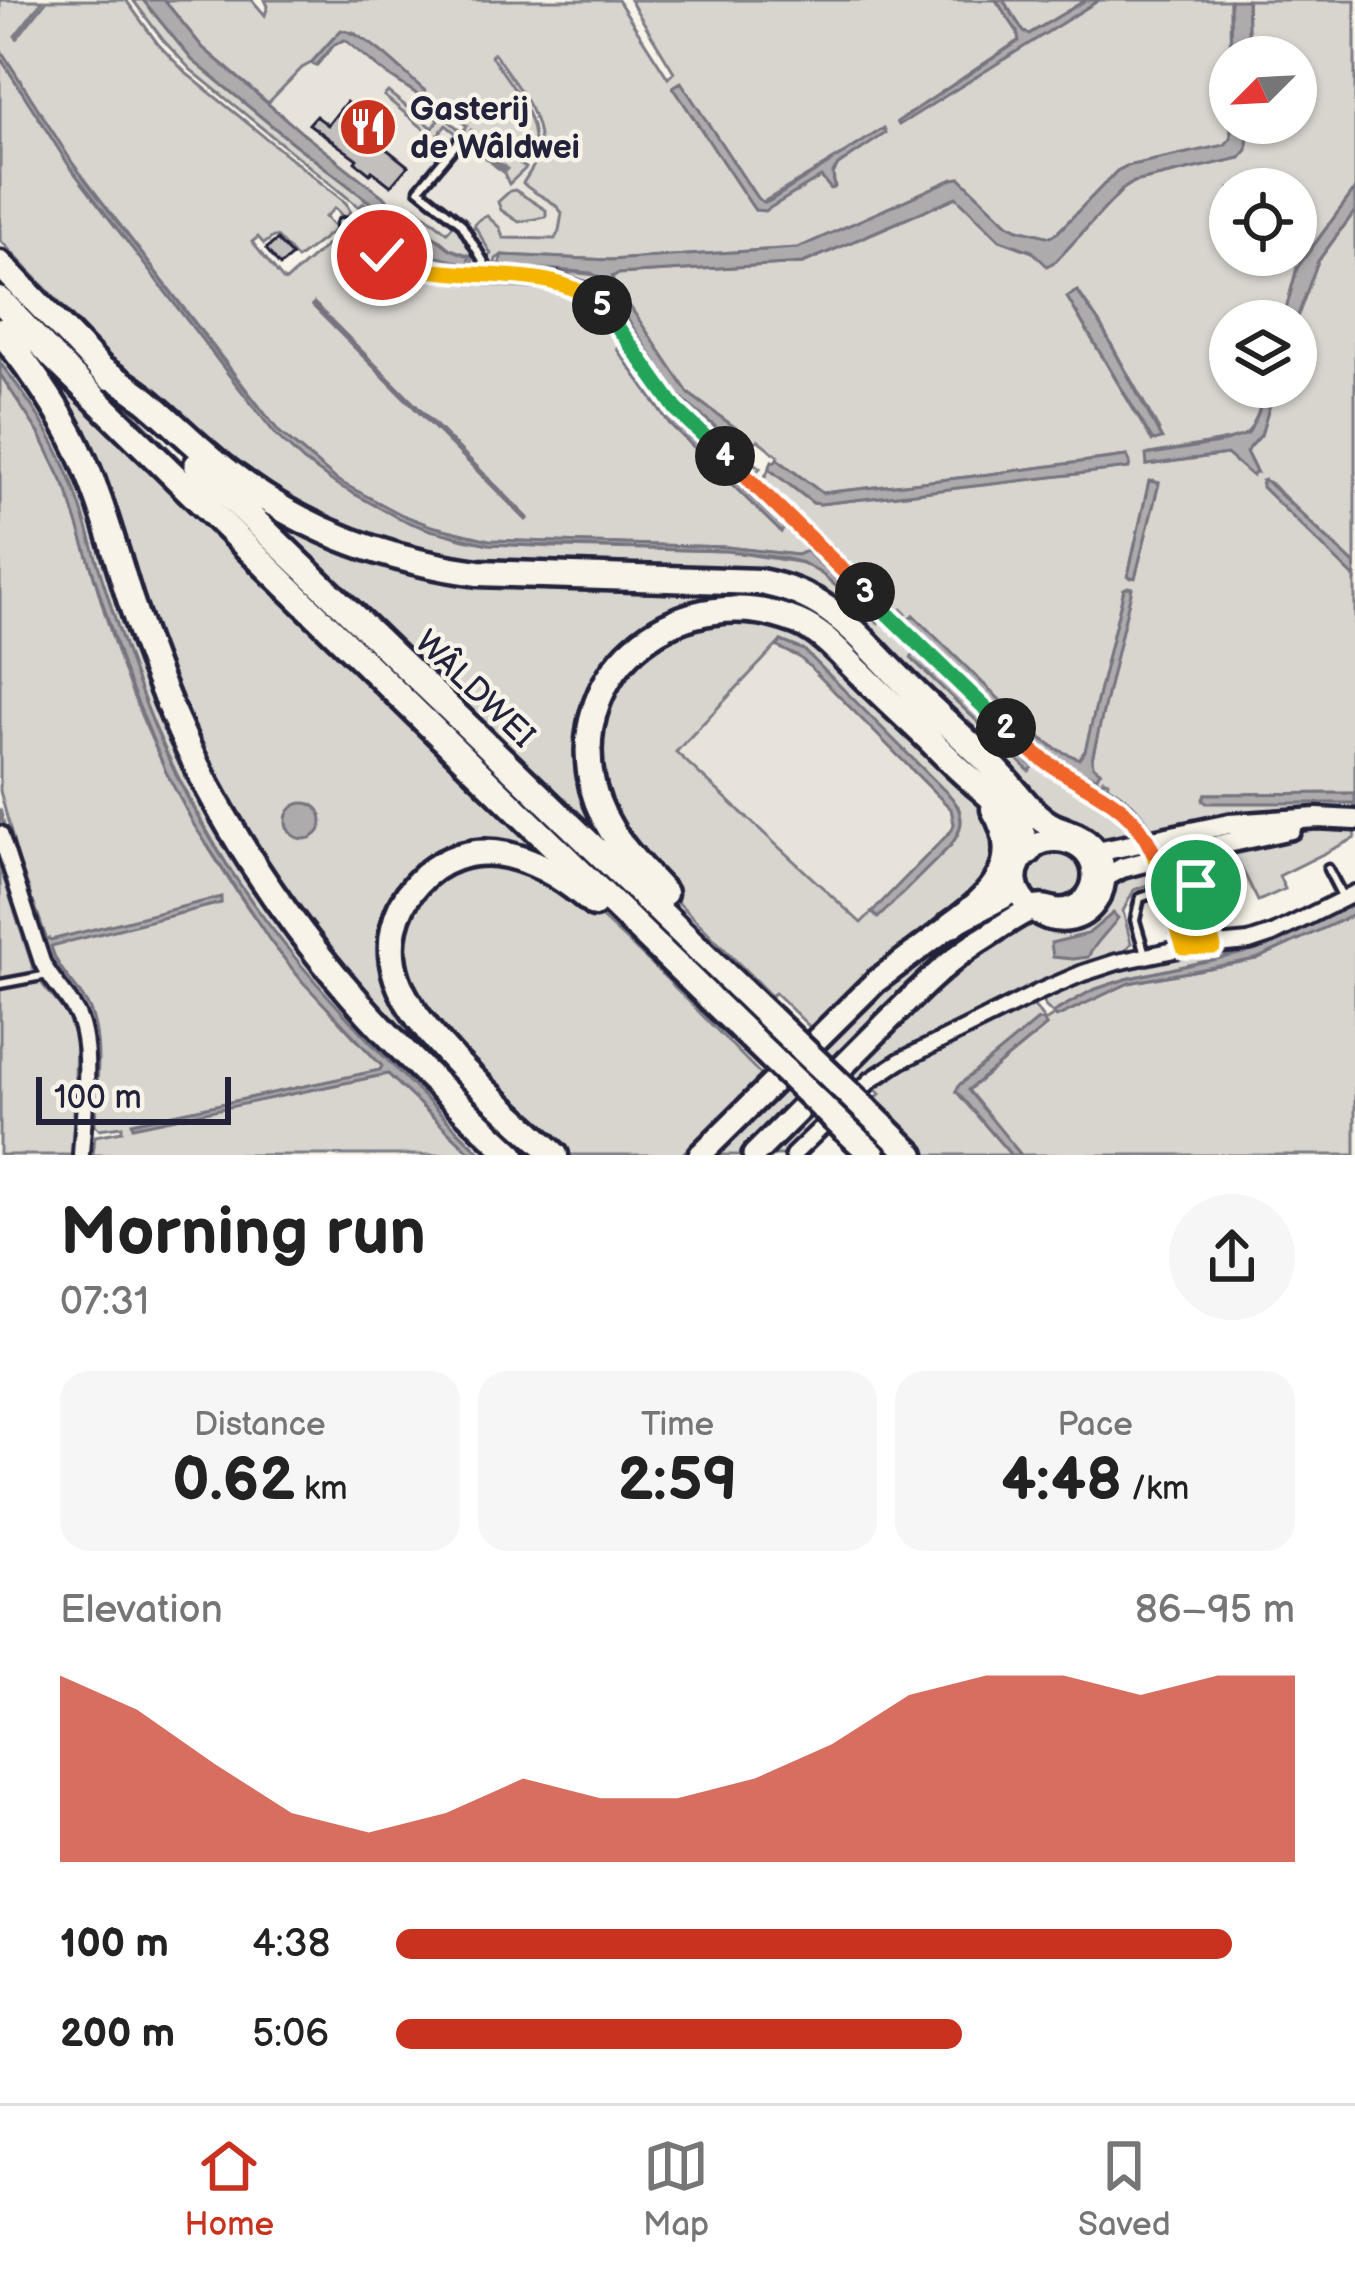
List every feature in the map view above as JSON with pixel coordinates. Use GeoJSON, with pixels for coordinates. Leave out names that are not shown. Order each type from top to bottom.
{"type":"FeatureCollection","features":[{"type":"Feature","properties":{"kind":"highway","name":"WÂLDWEI"},"geometry":{"type":"LineString","coordinates":[[0,264],[100,368],[912,1155]]}},
{"type":"Feature","properties":{"kind":"highway","name":"WÂLDWEI"},"geometry":{"type":"LineString","coordinates":[[0,300],[873,1155]]}},
{"type":"Feature","properties":{"kind":"highway"},"geometry":{"type":"LineString","coordinates":[[0,331],[34,374],[73,439],[152,661],[190,751],[238,838],[287,912],[350,993],[512,1155]]}},
{"type":"Feature","properties":{"kind":"highway"},"geometry":{"type":"LineString","coordinates":[[100,368],[266,498],[368,550],[478,573],[760,582],[803,593],[868,643],[998,772],[1030,808],[1037,827],[1059,835]]}},
{"type":"Feature","properties":{"kind":"highway"},"geometry":{"type":"LineString","coordinates":[[770,1018],[742,976],[633,861],[600,809],[590,771],[590,730],[601,694],[638,644],[679,619],[726,608],[770,612],[809,628],[1002,805],[1016,821],[1029,851]]}},
{"type":"Feature","properties":{"kind":"highway"},"geometry":{"type":"LineString","coordinates":[[951,925],[996,886],[1006,853],[999,817],[970,779]]}},
{"type":"Feature","properties":{"kind":"highway"},"geometry":{"type":"LineString","coordinates":[[554,1155],[459,1064],[409,1004],[392,957],[393,927],[404,900],[417,882],[443,863],[478,853],[505,854],[553,873],[635,940],[673,961]]}},
{"type":"Feature","properties":{"kind":"main road"},"geometry":{"type":"LineString","coordinates":[[1091,852],[1152,850],[1355,820],[1229,824],[1152,850],[1104,878]]}},
{"type":"Feature","properties":{"kind":"main road"},"geometry":{"type":"LineString","coordinates":[[1059,835],[1091,852],[1103,867],[1104,878],[1099,897],[1078,916],[1055,920],[1031,910],[1017,886],[1020,864],[1029,851],[1059,835]]}},
{"type":"Feature","properties":{"kind":"main road"},"geometry":{"type":"LineString","coordinates":[[754,1155],[932,979],[979,941],[1043,905],[1066,909],[1084,901],[1094,874],[1091,852]]}},
{"type":"Feature","properties":{"kind":"main road"},"geometry":{"type":"LineString","coordinates":[[700,1155],[875,982],[951,925],[1017,886]]}},
{"type":"Feature","properties":{"kind":"street"},"geometry":{"type":"LineString","coordinates":[[344,226],[398,264],[556,281],[606,308],[665,394],[696,429],[1019,740],[1056,768],[1119,804],[1152,850],[1184,948]]}},
{"type":"Feature","properties":{"kind":"street"},"geometry":{"type":"LineString","coordinates":[[0,834],[48,975],[75,1010],[84,1037],[81,1155]]}},
{"type":"Feature","properties":{"kind":"street"},"geometry":{"type":"LineString","coordinates":[[793,1155],[871,1080],[900,1061],[1068,979],[1184,948],[1249,942],[1349,896]]}},
{"type":"Feature","properties":{"kind":"lane"},"geometry":{"type":"LineString","coordinates":[[459,141],[419,189],[461,223],[492,275]]}},
{"type":"Feature","properties":{"kind":"lane"},"geometry":{"type":"LineString","coordinates":[[1328,868],[1349,896]]}},
{"type":"Feature","properties":{"kind":"lane"},"geometry":{"type":"LineString","coordinates":[[1196,885],[1214,947]]}},
{"type":"Feature","properties":{"kind":"lane"},"geometry":{"type":"LineString","coordinates":[[1145,956],[1135,920],[1140,898],[1166,889]]}},
{"type":"Feature","properties":{"kind":"lane"},"geometry":{"type":"LineString","coordinates":[[0,984],[48,975]]}},
{"type":"Feature","properties":{"kind":"shaded area"},"geometry":{"type":"Polygon","coordinates":[[[0,0],[43,0],[17,38],[47,0],[126,0],[187,74],[346,203],[350,211],[346,220],[335,208],[325,217],[336,229],[297,259],[277,237],[264,244],[258,237],[252,242],[283,280],[336,237],[346,235],[382,259],[568,288],[604,312],[663,396],[1017,743],[1116,807],[1130,826],[1125,839],[1105,842],[1057,822],[821,600],[440,563],[298,513],[168,411],[0,240],[0,57],[70,167],[233,380],[304,461],[400,519],[463,539],[555,547],[727,551],[803,563],[878,622],[806,551],[797,555],[727,547],[489,540],[402,515],[338,481],[279,432],[73,164],[0,49],[0,0]],[[619,348],[670,424],[781,532],[783,528],[673,421],[619,348]],[[915,654],[912,658],[1030,770],[1033,766],[915,654]]]}},
{"type":"Feature","properties":{"kind":"shaded area"},"geometry":{"type":"Polygon","coordinates":[[[133,0],[143,0],[192,60],[371,203],[366,215],[468,264],[472,256],[450,249],[408,215],[415,207],[447,232],[455,223],[481,262],[479,268],[414,259],[369,226],[356,230],[357,218],[368,206],[359,207],[191,70],[133,0]]]}},
{"type":"Feature","properties":{"kind":"shaded area"},"geometry":{"type":"Polygon","coordinates":[[[143,0],[164,0],[203,48],[450,249],[469,256],[468,264],[414,252],[365,215],[371,203],[192,60],[143,0]]]}},
{"type":"Feature","properties":{"kind":"shaded area"},"geometry":{"type":"Polygon","coordinates":[[[164,0],[252,0],[265,15],[265,0],[618,0],[668,78],[674,72],[630,0],[996,0],[1019,40],[898,122],[1099,0],[1230,0],[1230,36],[1209,36],[1209,144],[1226,144],[1117,171],[1050,237],[1008,224],[960,178],[798,248],[610,260],[502,255],[495,263],[597,275],[612,295],[616,293],[612,277],[617,274],[803,263],[957,197],[1000,240],[1056,261],[1134,182],[1240,158],[1245,144],[1317,144],[1317,36],[1248,36],[1247,0],[1355,0],[1355,189],[1317,241],[1317,168],[1209,168],[1209,276],[1295,276],[1289,300],[1209,300],[1209,408],[1260,408],[1254,423],[1239,438],[1149,454],[1147,465],[1227,454],[1256,471],[1246,452],[1261,435],[1269,408],[1317,408],[1317,300],[1303,300],[1312,276],[1317,276],[1318,261],[1355,211],[1355,565],[1269,482],[1262,484],[1355,578],[1355,793],[1205,794],[1203,801],[1355,803],[1355,813],[1150,833],[1107,790],[1108,781],[1103,779],[1100,786],[1044,757],[902,620],[906,614],[901,609],[895,614],[761,484],[769,469],[820,504],[1128,468],[1127,456],[822,493],[758,440],[689,394],[625,303],[671,386],[691,410],[747,452],[745,456],[760,468],[749,475],[698,427],[594,295],[503,273],[486,258],[491,254],[473,229],[482,218],[487,216],[500,228],[503,238],[555,239],[562,213],[523,183],[537,158],[538,130],[527,102],[494,53],[491,56],[524,106],[533,133],[530,161],[504,144],[499,149],[526,168],[509,184],[476,147],[507,169],[474,143],[468,143],[472,138],[493,156],[498,151],[471,130],[463,139],[446,125],[424,151],[419,146],[429,133],[384,96],[388,92],[433,128],[439,120],[422,106],[426,101],[462,132],[467,126],[353,32],[333,38],[268,103],[203,48],[164,0]],[[681,83],[674,88],[755,210],[821,177],[831,189],[835,187],[833,174],[838,165],[886,132],[763,202],[681,83]],[[1078,291],[1067,297],[1152,441],[1159,430],[1078,291]],[[1149,482],[1130,578],[1135,577],[1159,483],[1149,482]],[[1131,588],[1124,589],[1085,752],[1079,759],[1040,737],[913,615],[909,621],[1031,740],[1088,776],[1100,772],[1092,759],[1131,588]]]}},
{"type":"Feature","properties":{"kind":"shaded area"},"geometry":{"type":"Polygon","coordinates":[[[996,0],[1003,0],[1029,34],[1086,0],[1099,0],[899,125],[897,122],[1019,41],[996,0]]]}},
{"type":"Feature","properties":{"kind":"shaded area"},"geometry":{"type":"Polygon","coordinates":[[[1003,0],[1086,0],[1029,34],[1003,0]]]}},
{"type":"Feature","properties":{"kind":"shaded area"},"geometry":{"type":"Polygon","coordinates":[[[1230,0],[1247,0],[1248,36],[1231,36],[1230,0]]]}},
{"type":"Feature","properties":{"kind":"shaded area"},"geometry":{"type":"Polygon","coordinates":[[[341,30],[374,46],[425,91],[420,96],[345,40],[335,44],[316,66],[311,63],[341,30]]]}},
{"type":"Feature","properties":{"kind":"shaded area"},"geometry":{"type":"Polygon","coordinates":[[[341,40],[403,87],[419,96],[422,93],[461,132],[467,127],[596,215],[577,245],[488,247],[472,256],[450,249],[268,103],[302,68],[311,63],[316,66],[341,40]]]}},
{"type":"Feature","properties":{"kind":"shaded area"},"geometry":{"type":"Polygon","coordinates":[[[0,49],[73,164],[236,378],[279,432],[338,481],[402,515],[489,540],[726,547],[797,555],[806,551],[880,620],[878,623],[822,574],[783,558],[727,551],[489,544],[400,519],[336,484],[276,435],[233,380],[70,167],[0,57],[0,49]]]}},
{"type":"Feature","properties":{"kind":"shaded area"},"geometry":{"type":"Polygon","coordinates":[[[681,82],[763,202],[884,128],[886,133],[838,165],[834,188],[821,177],[765,211],[755,210],[673,87],[681,82]]]}},
{"type":"Feature","properties":{"kind":"shaded area"},"geometry":{"type":"Polygon","coordinates":[[[1247,144],[1247,150],[1240,158],[1134,182],[1047,266],[1032,251],[1000,240],[956,197],[803,263],[617,274],[612,277],[617,291],[612,295],[591,273],[499,265],[502,255],[610,260],[798,248],[960,178],[1008,224],[1050,237],[1117,171],[1247,144]]]}},
{"type":"Feature","properties":{"kind":"shaded area"},"geometry":{"type":"Polygon","coordinates":[[[1355,189],[1355,211],[1317,264],[1317,241],[1355,189]]]}},
{"type":"Feature","properties":{"kind":"shaded area"},"geometry":{"type":"Polygon","coordinates":[[[515,190],[546,210],[546,217],[519,222],[501,210],[498,202],[515,190]]]}},
{"type":"Feature","properties":{"kind":"shaded area"},"geometry":{"type":"Polygon","coordinates":[[[1295,276],[1312,276],[1304,300],[1289,300],[1295,276]]]}},
{"type":"Feature","properties":{"kind":"shaded area"},"geometry":{"type":"Polygon","coordinates":[[[1077,291],[1162,439],[1153,441],[1067,297],[1077,291]]]}},
{"type":"Feature","properties":{"kind":"shaded area"},"geometry":{"type":"Polygon","coordinates":[[[627,302],[689,394],[755,442],[751,450],[747,452],[681,399],[620,308],[627,302]]]}},
{"type":"Feature","properties":{"kind":"shaded area"},"geometry":{"type":"Polygon","coordinates":[[[312,305],[528,518],[526,520],[312,305]]]}},
{"type":"Feature","properties":{"kind":"shaded area"},"geometry":{"type":"Polygon","coordinates":[[[28,306],[192,472],[763,1024],[755,1032],[22,311],[28,306]]]}},
{"type":"Feature","properties":{"kind":"shaded area"},"geometry":{"type":"Polygon","coordinates":[[[12,327],[571,876],[544,862],[434,863],[386,971],[543,1155],[523,1155],[398,1034],[314,939],[216,792],[12,327]]]}},
{"type":"Feature","properties":{"kind":"shaded area"},"geometry":{"type":"Polygon","coordinates":[[[0,340],[61,432],[213,818],[501,1155],[482,1155],[348,1022],[275,936],[232,873],[161,741],[124,648],[74,488],[0,363],[0,340]]]}},
{"type":"Feature","properties":{"kind":"shaded area"},"geometry":{"type":"Polygon","coordinates":[[[621,347],[673,421],[784,529],[781,532],[670,424],[617,349],[621,347]]]}},
{"type":"Feature","properties":{"kind":"shaded area"},"geometry":{"type":"Polygon","coordinates":[[[0,363],[37,415],[67,471],[143,698],[201,822],[308,974],[482,1155],[473,1155],[388,1074],[133,1127],[132,1123],[382,1066],[271,942],[194,825],[166,772],[124,670],[67,491],[40,435],[0,374],[0,363]]]}},
{"type":"Feature","properties":{"kind":"shaded area"},"geometry":{"type":"Polygon","coordinates":[[[0,374],[62,477],[123,669],[145,726],[199,832],[264,930],[382,1066],[133,1126],[388,1074],[473,1155],[93,1155],[95,1136],[122,1131],[122,1126],[99,1129],[95,1125],[97,1097],[91,1097],[88,1061],[51,973],[0,824],[0,809],[15,865],[30,891],[0,791],[0,374]],[[220,898],[52,940],[46,938],[33,901],[54,970],[89,1026],[97,1083],[91,1013],[51,945],[221,903],[220,898]]]}},
{"type":"Feature","properties":{"kind":"shaded area"},"geometry":{"type":"Polygon","coordinates":[[[1260,408],[1269,408],[1261,435],[1246,452],[1256,472],[1252,476],[1227,454],[1147,465],[1146,455],[1248,434],[1260,408]]]}},
{"type":"Feature","properties":{"kind":"shaded area"},"geometry":{"type":"Polygon","coordinates":[[[1127,456],[1129,468],[820,504],[769,469],[777,459],[822,493],[1127,456]]]}},
{"type":"Feature","properties":{"kind":"shaded area"},"geometry":{"type":"Polygon","coordinates":[[[1265,480],[1355,565],[1355,578],[1262,487],[1265,480]]]}},
{"type":"Feature","properties":{"kind":"shaded area"},"geometry":{"type":"Polygon","coordinates":[[[1149,481],[1159,483],[1135,578],[1128,576],[1149,481]]]}},
{"type":"Feature","properties":{"kind":"shaded area"},"geometry":{"type":"Polygon","coordinates":[[[264,503],[413,567],[750,587],[817,611],[1017,803],[781,612],[645,633],[584,752],[629,866],[258,511],[264,503]]]}},
{"type":"Feature","properties":{"kind":"shaded area"},"geometry":{"type":"Polygon","coordinates":[[[1128,587],[1132,588],[1092,759],[1100,771],[1097,777],[1062,762],[1028,737],[908,619],[913,615],[1035,734],[1079,759],[1128,587]]]}},
{"type":"Feature","properties":{"kind":"shaded area"},"geometry":{"type":"Polygon","coordinates":[[[728,615],[801,630],[995,818],[994,879],[814,1031],[775,993],[771,996],[647,871],[602,802],[600,711],[644,647],[728,615]],[[781,641],[676,752],[861,923],[872,912],[878,917],[951,845],[960,827],[960,812],[804,650],[781,641]]]}},
{"type":"Feature","properties":{"kind":"shaded area"},"geometry":{"type":"Polygon","coordinates":[[[781,641],[804,650],[959,810],[960,827],[951,845],[878,918],[872,912],[952,830],[951,809],[809,666],[778,647],[781,641]]]}},
{"type":"Feature","properties":{"kind":"shaded area"},"geometry":{"type":"Polygon","coordinates":[[[778,647],[809,666],[946,802],[953,817],[946,839],[860,924],[676,752],[778,647]]]}},
{"type":"Feature","properties":{"kind":"shaded area"},"geometry":{"type":"Polygon","coordinates":[[[915,653],[1033,767],[1029,771],[911,658],[915,653]]]}},
{"type":"Feature","properties":{"kind":"shaded area"},"geometry":{"type":"Polygon","coordinates":[[[1355,793],[1355,803],[1206,803],[1203,798],[1205,794],[1355,793]]]}},
{"type":"Feature","properties":{"kind":"shaded area"},"geometry":{"type":"Polygon","coordinates":[[[304,803],[317,808],[322,821],[317,834],[304,839],[291,834],[286,821],[291,808],[304,803]]]}},
{"type":"Feature","properties":{"kind":"shaded area"},"geometry":{"type":"Polygon","coordinates":[[[1355,827],[1355,838],[1279,876],[1285,889],[1258,901],[1238,861],[1194,869],[1194,879],[1188,881],[1174,881],[1167,870],[1170,863],[1297,832],[1355,827]]]}},
{"type":"Feature","properties":{"kind":"shaded area"},"geometry":{"type":"Polygon","coordinates":[[[1063,850],[1080,862],[1085,879],[1082,887],[1070,897],[1042,894],[1033,899],[1025,879],[1028,866],[1063,850]]]}},
{"type":"Feature","properties":{"kind":"shaded area"},"geometry":{"type":"Polygon","coordinates":[[[0,855],[40,971],[0,981],[0,866],[33,968],[37,967],[0,855]]]}},
{"type":"Feature","properties":{"kind":"shaded area"},"geometry":{"type":"Polygon","coordinates":[[[482,857],[568,887],[763,1077],[681,1155],[565,1155],[424,1018],[397,949],[421,885],[482,857]]]}},
{"type":"Feature","properties":{"kind":"shaded area"},"geometry":{"type":"Polygon","coordinates":[[[1147,871],[1158,881],[1134,890],[1123,911],[1131,943],[1122,955],[897,1057],[787,1155],[764,1155],[955,968],[1017,926],[1041,923],[1132,872],[1147,871]]]}},
{"type":"Feature","properties":{"kind":"shaded area"},"geometry":{"type":"Polygon","coordinates":[[[221,897],[221,903],[51,946],[94,1023],[97,1083],[91,1083],[89,1026],[81,1006],[48,960],[29,902],[33,901],[46,938],[51,940],[221,897]]]}},
{"type":"Feature","properties":{"kind":"shaded area"},"geometry":{"type":"Polygon","coordinates":[[[1355,903],[1355,914],[1256,959],[1129,983],[1056,1017],[1054,1012],[1093,990],[1126,979],[1257,950],[1355,903]]]}},
{"type":"Feature","properties":{"kind":"shaded area"},"geometry":{"type":"Polygon","coordinates":[[[999,905],[1005,916],[909,990],[744,1155],[710,1155],[885,982],[999,905]]]}},
{"type":"Feature","properties":{"kind":"shaded area"},"geometry":{"type":"Polygon","coordinates":[[[1113,913],[1118,918],[1088,957],[1053,957],[1051,943],[1088,934],[1113,913]]]}},
{"type":"Feature","properties":{"kind":"shaded area"},"geometry":{"type":"Polygon","coordinates":[[[1355,914],[1355,1155],[1021,1155],[968,1090],[1046,1026],[1038,1020],[956,1091],[1011,1155],[928,1155],[875,1099],[880,1094],[873,1087],[903,1066],[1031,1002],[1045,1021],[1054,1015],[1042,996],[1119,965],[1257,945],[1257,950],[1093,990],[1054,1012],[1056,1017],[1129,983],[1256,959],[1355,914]]]}},
{"type":"Feature","properties":{"kind":"shaded area"},"geometry":{"type":"Polygon","coordinates":[[[33,980],[54,988],[69,1004],[77,1027],[81,1053],[82,1082],[78,1155],[79,1041],[62,1001],[42,984],[67,1014],[76,1038],[73,1155],[0,1155],[0,987],[33,980]]]}},
{"type":"Feature","properties":{"kind":"shaded area"},"geometry":{"type":"Polygon","coordinates":[[[1038,1020],[1046,1026],[968,1090],[1021,1155],[1011,1155],[956,1091],[1038,1020]]]}},
{"type":"Feature","properties":{"kind":"building"},"geometry":{"type":"Polygon","coordinates":[[[346,102],[370,121],[379,110],[396,123],[386,134],[391,138],[384,147],[408,166],[391,186],[309,124],[316,116],[328,125],[346,102]]]}},
{"type":"Feature","properties":{"kind":"building"},"geometry":{"type":"Polygon","coordinates":[[[277,240],[292,256],[280,266],[266,249],[277,240]]]}},
{"type":"Feature","properties":{"kind":"place","name":"Gasterij de Wâldwei"},"geometry":{"type":"Point","coordinates":[368,127]}},
{"type":"Feature","properties":{"kind":"route"},"geometry":{"type":"LineString","coordinates":[[382,255],[398,264],[432,271],[556,281],[606,308],[676,409],[887,613],[1042,759],[1128,812],[1156,859],[1184,948],[1214,947],[1196,885]]}}]}
